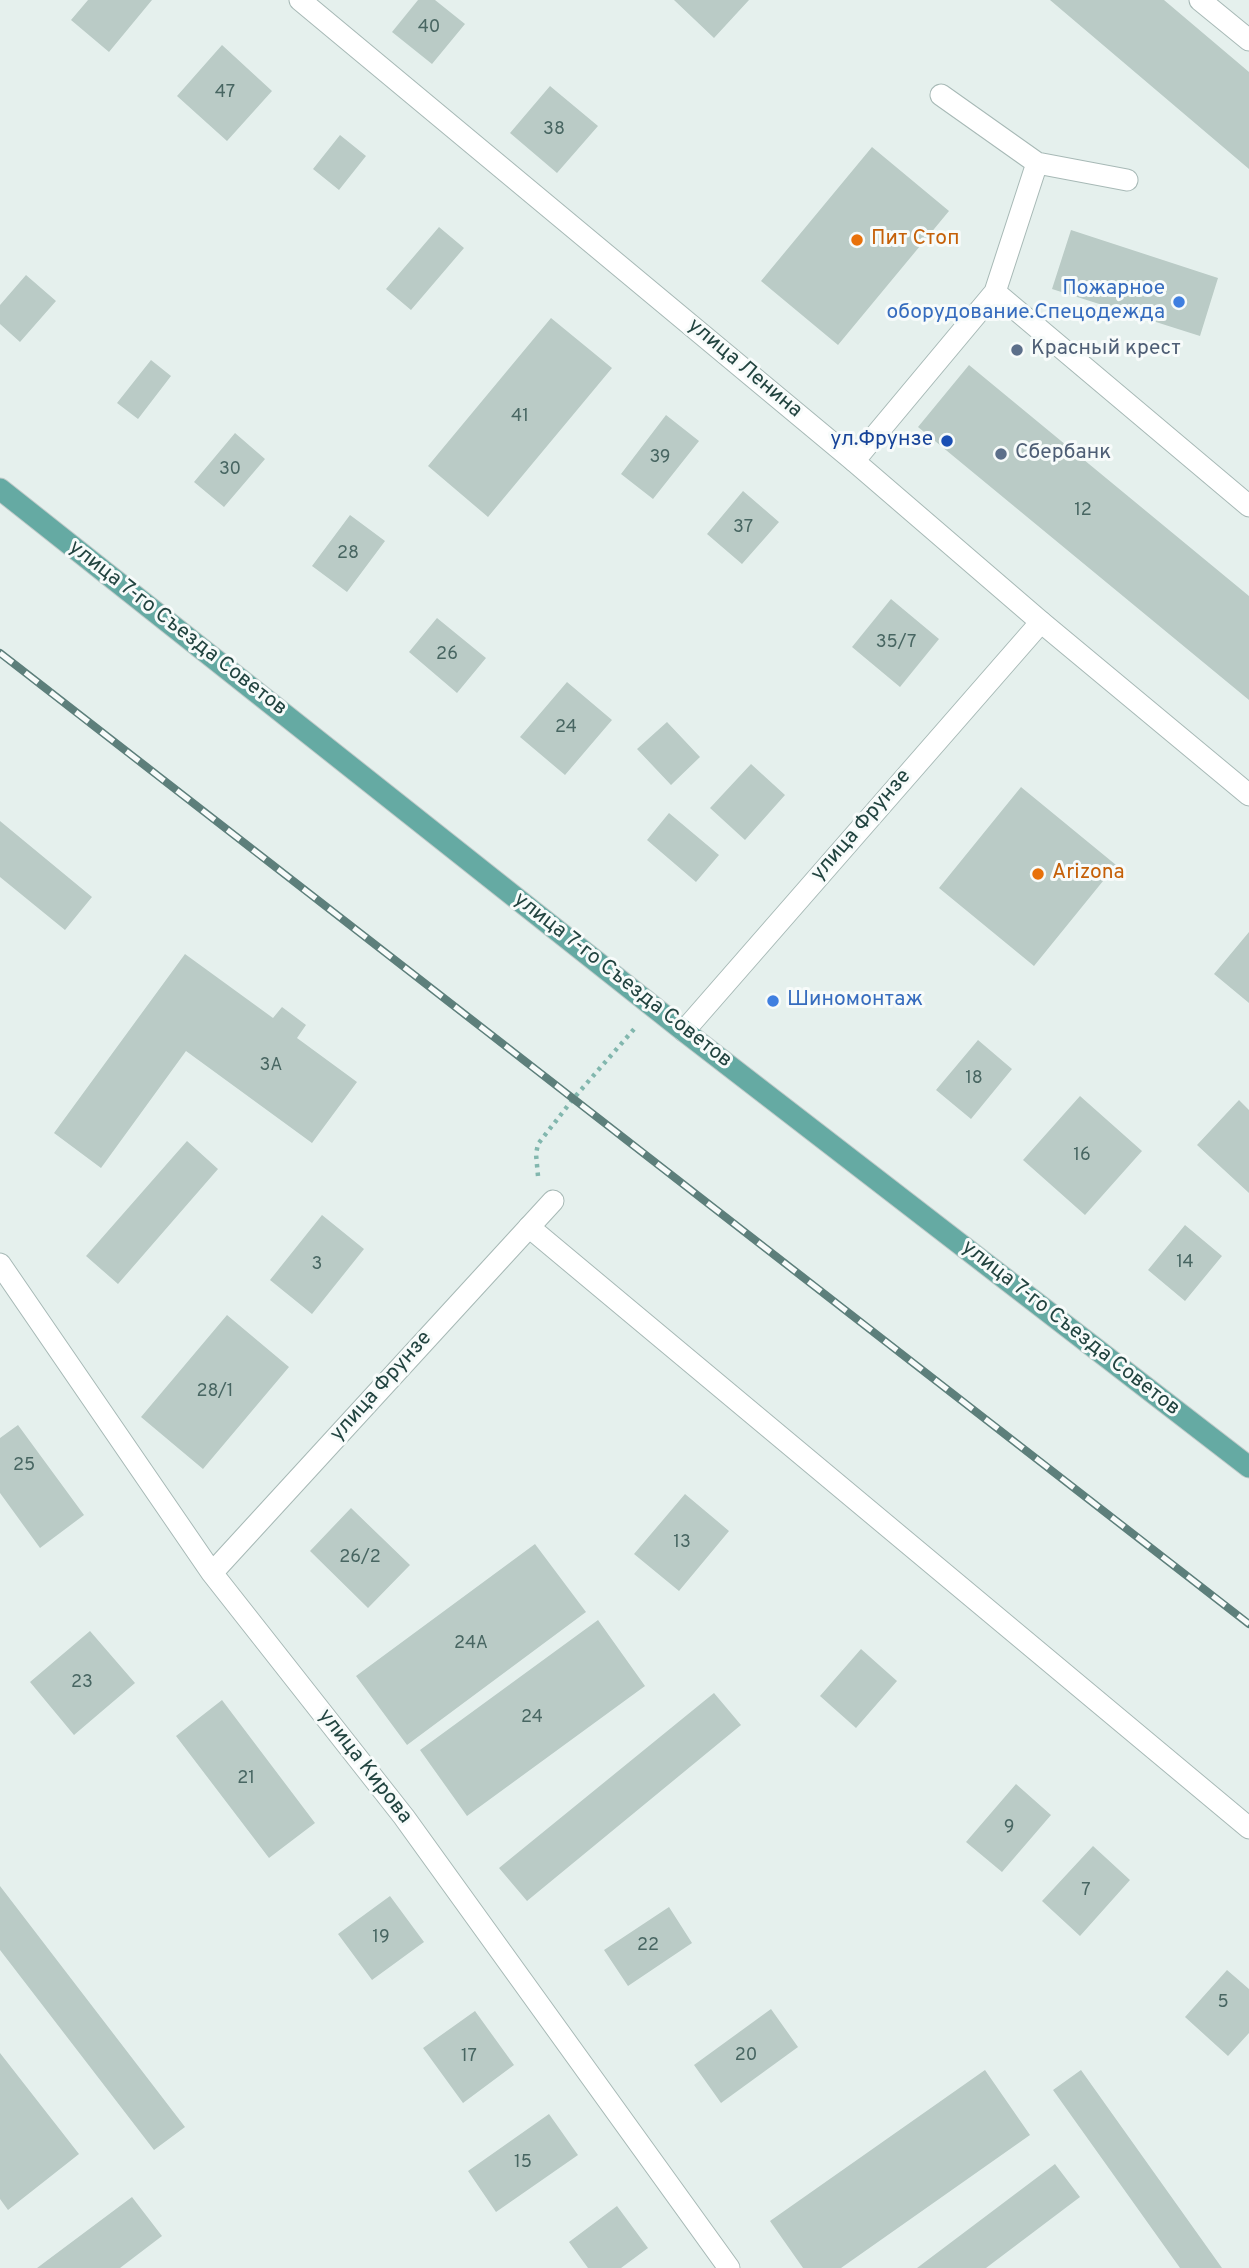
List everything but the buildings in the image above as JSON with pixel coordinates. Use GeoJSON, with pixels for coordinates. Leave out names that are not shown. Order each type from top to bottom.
{"type":"FeatureCollection","features":[{"type":"Feature","properties":{"kind":"main road","name":"улица 7-го Съезда Советов"},"geometry":{"type":"LineString","coordinates":[[0,489],[684,1031],[1249,1467]]}},
{"type":"Feature","properties":{"kind":"street"},"geometry":{"type":"LineString","coordinates":[[1200,0],[1249,40]]}},
{"type":"Feature","properties":{"kind":"street","name":"улица Ленина"},"geometry":{"type":"LineString","coordinates":[[306,2],[1249,795]]}},
{"type":"Feature","properties":{"kind":"street"},"geometry":{"type":"LineString","coordinates":[[942,95],[1037,163],[1127,180]]}},
{"type":"Feature","properties":{"kind":"street"},"geometry":{"type":"LineString","coordinates":[[854,461],[995,292],[1037,163]]}},
{"type":"Feature","properties":{"kind":"street"},"geometry":{"type":"LineString","coordinates":[[995,292],[1249,506]]}},
{"type":"Feature","properties":{"kind":"street","name":"улица Фрунзе"},"geometry":{"type":"LineString","coordinates":[[684,1031],[1041,622]]}},
{"type":"Feature","properties":{"kind":"street","name":"улица Фрунзе"},"geometry":{"type":"LineString","coordinates":[[212,1573],[553,1200]]}},
{"type":"Feature","properties":{"kind":"street"},"geometry":{"type":"LineString","coordinates":[[529,1227],[1249,1828]]}},
{"type":"Feature","properties":{"kind":"street","name":"улица Кирова"},"geometry":{"type":"LineString","coordinates":[[0,1264],[212,1573],[404,1817],[729,2268]]}},
{"type":"Feature","properties":{"kind":"path"},"geometry":{"type":"LineString","coordinates":[[553,1200],[539,1179],[536,1167],[538,1144],[635,1027]]}},
{"type":"Feature","properties":{"kind":"railway"},"geometry":{"type":"LineString","coordinates":[[0,653],[1249,1624]]}},
{"type":"Feature","properties":{"kind":"place","name":"Пит Стоп"},"geometry":{"type":"Point","coordinates":[857,240]}},
{"type":"Feature","properties":{"kind":"place","name":"Пожарное оборудование.Спецодежда"},"geometry":{"type":"Point","coordinates":[1179,302]}},
{"type":"Feature","properties":{"kind":"place","name":"Красный крест"},"geometry":{"type":"Point","coordinates":[1017,350]}},
{"type":"Feature","properties":{"kind":"place","name":"ул.Фрунзе"},"geometry":{"type":"Point","coordinates":[947,441]}},
{"type":"Feature","properties":{"kind":"place","name":"Сбербанк"},"geometry":{"type":"Point","coordinates":[1001,454]}},
{"type":"Feature","properties":{"kind":"place","name":"Arizona"},"geometry":{"type":"Point","coordinates":[1038,874]}},
{"type":"Feature","properties":{"kind":"place","name":"Шиномонтаж"},"geometry":{"type":"Point","coordinates":[773,1001]}}]}
